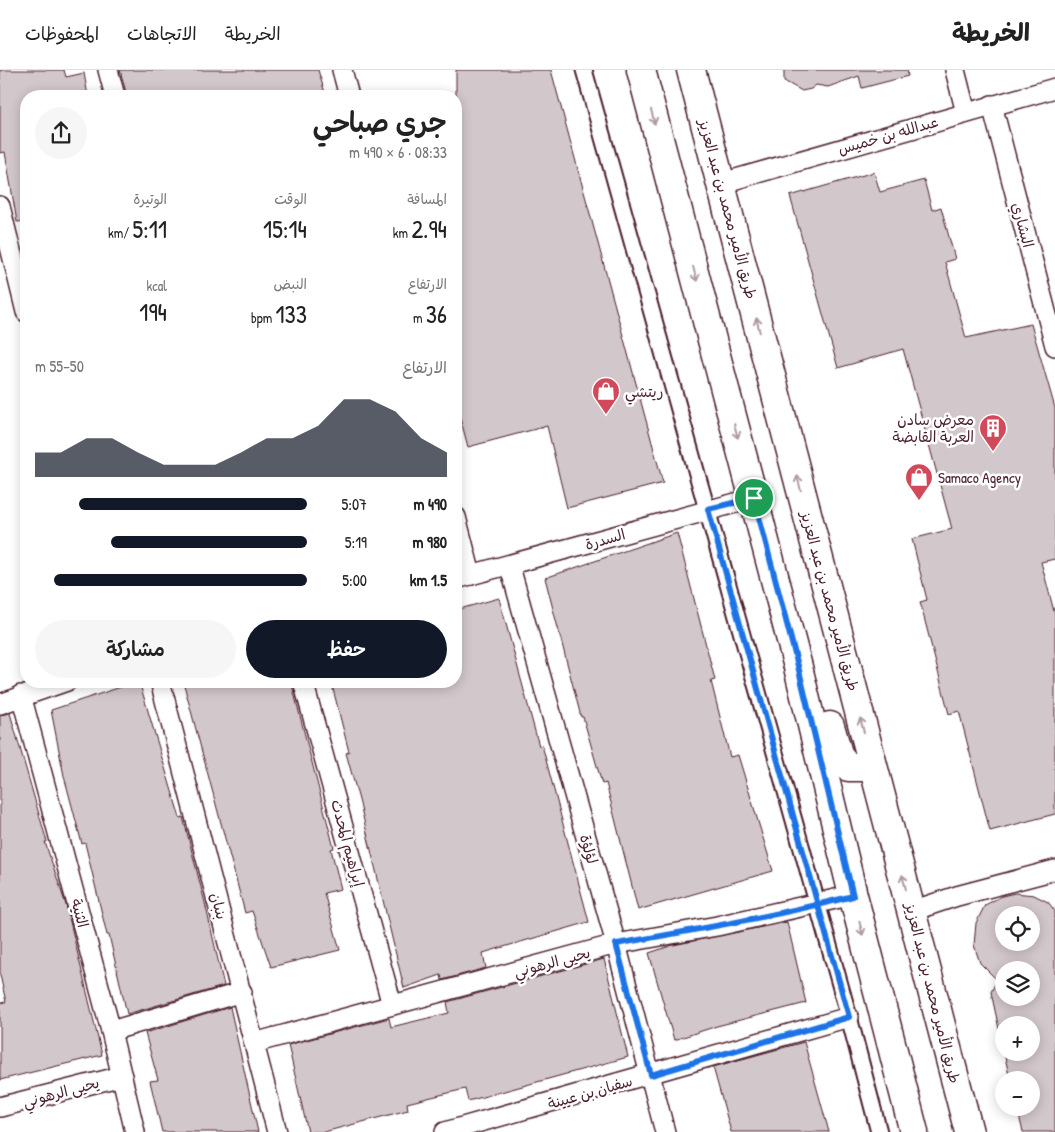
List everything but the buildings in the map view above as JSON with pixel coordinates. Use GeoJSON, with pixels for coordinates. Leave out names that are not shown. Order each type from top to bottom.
{"type":"FeatureCollection","features":[{"type":"Feature","properties":{"kind":"main road"},"geometry":{"type":"LineString","coordinates":[[641,70],[798,666],[853,896],[914,1132]]}},
{"type":"Feature","properties":{"kind":"main road","name":"طريق الأمير محمد بن عبد العزيز"},"geometry":{"type":"LineString","coordinates":[[691,70],[969,1132]]}},
{"type":"Feature","properties":{"kind":"main road"},"geometry":{"type":"LineString","coordinates":[[798,666],[817,688],[842,762],[854,768],[861,767],[871,758]]}},
{"type":"Feature","properties":{"kind":"street"},"geometry":{"type":"LineString","coordinates":[[108,70],[113,90]]}},
{"type":"Feature","properties":{"kind":"street"},"geometry":{"type":"LineString","coordinates":[[342,70],[347,90]]}},
{"type":"Feature","properties":{"kind":"street"},"geometry":{"type":"LineString","coordinates":[[584,70],[708,509],[849,1017],[879,1132]]}},
{"type":"Feature","properties":{"kind":"street"},"geometry":{"type":"LineString","coordinates":[[955,70],[966,113]]}},
{"type":"Feature","properties":{"kind":"street","name":"عبدالله بن خميس"},"geometry":{"type":"LineString","coordinates":[[722,183],[1055,88]]}},
{"type":"Feature","properties":{"kind":"street","name":"البشاري"},"geometry":{"type":"LineString","coordinates":[[992,105],[1055,346]]}},
{"type":"Feature","properties":{"kind":"street"},"geometry":{"type":"LineString","coordinates":[[0,206],[2,227],[20,291]]}},
{"type":"Feature","properties":{"kind":"street","name":"السدرة"},"geometry":{"type":"LineString","coordinates":[[464,578],[708,509],[754,498]]}},
{"type":"Feature","properties":{"kind":"street"},"geometry":{"type":"LineString","coordinates":[[462,562],[464,578]]}},
{"type":"Feature","properties":{"kind":"street","name":"لؤلؤة"},"geometry":{"type":"LineString","coordinates":[[510,566],[616,944],[651,1075],[664,1132]]}},
{"type":"Feature","properties":{"kind":"street"},"geometry":{"type":"LineString","coordinates":[[0,704],[44,688]]}},
{"type":"Feature","properties":{"kind":"street","name":"بنبان"},"geometry":{"type":"LineString","coordinates":[[162,688],[277,1132]]}},
{"type":"Feature","properties":{"kind":"street","name":"إبراهيم المحدث"},"geometry":{"type":"LineString","coordinates":[[305,688],[392,1005]]}},
{"type":"Feature","properties":{"kind":"street","name":"الثنية"},"geometry":{"type":"LineString","coordinates":[[21,695],[111,1031],[135,1132]]}},
{"type":"Feature","properties":{"kind":"street"},"geometry":{"type":"LineString","coordinates":[[912,911],[957,896],[1055,870]]}},
{"type":"Feature","properties":{"kind":"street","name":"يحيى الرهوني"},"geometry":{"type":"LineString","coordinates":[[254,1043],[616,944],[817,905],[853,896]]}},
{"type":"Feature","properties":{"kind":"street"},"geometry":{"type":"LineString","coordinates":[[111,1031],[242,992]]}},
{"type":"Feature","properties":{"kind":"street","name":"سفيان بن عيينة"},"geometry":{"type":"LineString","coordinates":[[454,1131],[849,1017]]}},
{"type":"Feature","properties":{"kind":"street","name":"يحيى الرهوني"},"geometry":{"type":"LineString","coordinates":[[0,1108],[122,1076]]}},
{"type":"Feature","properties":{"kind":"place","name":"ريتشي"},"geometry":{"type":"Point","coordinates":[606,415]}},
{"type":"Feature","properties":{"kind":"place","name":"معرض سادن العربة القابضة"},"geometry":{"type":"Point","coordinates":[993,452]}},
{"type":"Feature","properties":{"kind":"place","name":"Samaco Agency"},"geometry":{"type":"Point","coordinates":[919,501]}},
{"type":"Feature","properties":{"kind":"route"},"geometry":{"type":"LineString","coordinates":[[754,498],[708,509],[817,905],[849,1017],[651,1075],[616,944],[717,926],[817,905],[853,896],[823,766],[754,498]]}}]}
